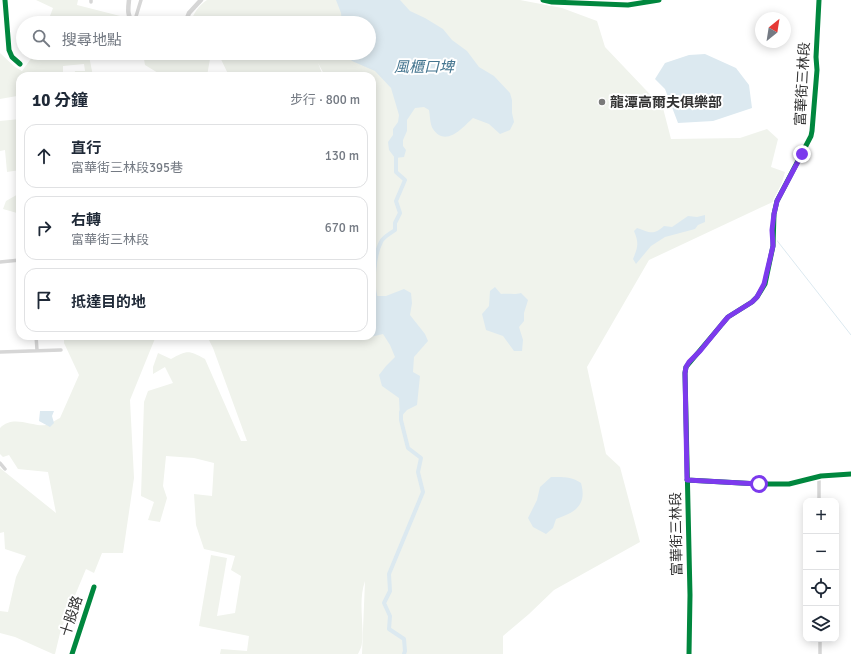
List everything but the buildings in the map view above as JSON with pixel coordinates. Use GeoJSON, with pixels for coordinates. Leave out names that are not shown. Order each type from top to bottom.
{"type":"FeatureCollection","features":[{"type":"Feature","properties":{"kind":"street"},"geometry":{"type":"LineString","coordinates":[[5,0],[9,50],[12,56],[20,64]]}},
{"type":"Feature","properties":{"kind":"street"},"geometry":{"type":"LineString","coordinates":[[129,0],[129,16]]}},
{"type":"Feature","properties":{"kind":"street"},"geometry":{"type":"LineString","coordinates":[[136,16],[141,0]]}},
{"type":"Feature","properties":{"kind":"street"},"geometry":{"type":"LineString","coordinates":[[188,16],[202,0]]}},
{"type":"Feature","properties":{"kind":"street"},"geometry":{"type":"LineString","coordinates":[[543,0],[552,2],[610,5],[628,5],[659,0]]}},
{"type":"Feature","properties":{"kind":"street","name":"富華街三林段"},"geometry":{"type":"LineString","coordinates":[[689,654],[686,367],[728,317],[752,302],[757,297],[764,284],[773,246],[773,219],[777,201],[811,136],[812,131],[817,70],[816,56],[819,0]]}},
{"type":"Feature","properties":{"kind":"street"},"geometry":{"type":"LineString","coordinates":[[0,262],[16,260]]}},
{"type":"Feature","properties":{"kind":"street"},"geometry":{"type":"LineString","coordinates":[[36,340],[37,350]]}},
{"type":"Feature","properties":{"kind":"street"},"geometry":{"type":"LineString","coordinates":[[0,352],[61,350]]}},
{"type":"Feature","properties":{"kind":"street"},"geometry":{"type":"LineString","coordinates":[[0,463],[5,469]]}},
{"type":"Feature","properties":{"kind":"street"},"geometry":{"type":"LineString","coordinates":[[687,480],[789,484],[829,475],[851,474]]}},
{"type":"Feature","properties":{"kind":"street"},"geometry":{"type":"LineString","coordinates":[[819,477],[819,498]]}},
{"type":"Feature","properties":{"kind":"street","name":"十股路"},"geometry":{"type":"LineString","coordinates":[[72,654],[94,586]]}},
{"type":"Feature","properties":{"kind":"street"},"geometry":{"type":"LineString","coordinates":[[820,642],[820,654]]}},
{"type":"Feature","properties":{"kind":"shaded area"},"geometry":{"type":"Polygon","coordinates":[[[36,0],[78,0],[77,5],[120,16],[50,16],[53,8],[36,0]]]}},
{"type":"Feature","properties":{"kind":"shaded area"},"geometry":{"type":"Polygon","coordinates":[[[207,0],[520,0],[562,8],[597,21],[605,47],[663,108],[671,139],[740,138],[767,129],[778,139],[771,167],[785,172],[777,200],[649,260],[587,367],[606,454],[620,467],[640,542],[554,590],[503,636],[503,654],[362,654],[365,581],[362,596],[362,644],[358,654],[220,654],[221,649],[247,651],[249,636],[199,626],[211,555],[227,558],[217,616],[235,613],[241,576],[231,570],[235,556],[204,549],[196,525],[194,494],[212,496],[214,463],[194,458],[166,456],[163,486],[167,498],[160,522],[148,520],[154,502],[141,496],[144,402],[148,391],[173,383],[165,367],[153,374],[153,367],[158,353],[171,359],[188,352],[205,359],[241,441],[247,441],[209,340],[376,340],[376,72],[323,72],[318,63],[321,72],[227,72],[221,60],[376,60],[376,16],[193,16],[201,5],[207,0]]]}},
{"type":"Feature","properties":{"kind":"shaded area"},"geometry":{"type":"Polygon","coordinates":[[[0,53],[15,67],[22,71],[30,60],[90,60],[92,72],[75,72],[85,71],[84,64],[63,66],[63,72],[16,72],[16,96],[0,99],[0,53]]]}},
{"type":"Feature","properties":{"kind":"shaded area"},"geometry":{"type":"Polygon","coordinates":[[[144,60],[210,60],[208,72],[156,72],[145,65],[144,60]]]}},
{"type":"Feature","properties":{"kind":"shaded area"},"geometry":{"type":"Polygon","coordinates":[[[16,119],[16,171],[7,172],[5,150],[0,151],[0,121],[16,119]]]}},
{"type":"Feature","properties":{"kind":"shaded area"},"geometry":{"type":"Polygon","coordinates":[[[16,195],[16,213],[3,209],[6,201],[16,195]]]}},
{"type":"Feature","properties":{"kind":"shaded area"},"geometry":{"type":"Polygon","coordinates":[[[64,340],[154,340],[130,400],[134,478],[123,553],[102,553],[94,573],[86,569],[61,629],[55,654],[53,654],[15,637],[0,633],[0,611],[8,612],[16,577],[26,556],[5,549],[4,532],[0,533],[0,468],[56,513],[48,472],[18,469],[9,455],[3,457],[0,454],[0,428],[5,424],[17,421],[46,425],[60,418],[79,375],[64,340]]]}},
{"type":"Feature","properties":{"kind":"water","name":"風櫃口埤"},"geometry":{"type":"Polygon","coordinates":[[[336,0],[400,0],[410,11],[443,29],[452,40],[467,51],[479,67],[494,76],[510,93],[514,122],[510,130],[500,134],[489,124],[473,118],[454,134],[443,137],[433,129],[429,110],[424,107],[415,108],[407,120],[407,131],[403,140],[403,146],[406,150],[404,157],[395,158],[389,150],[388,142],[393,135],[393,129],[398,122],[399,115],[391,88],[375,71],[351,60],[376,60],[376,16],[341,16],[336,0]]]}},
{"type":"Feature","properties":{"kind":"water"},"geometry":{"type":"Polygon","coordinates":[[[705,54],[736,68],[749,85],[752,108],[713,121],[678,123],[665,89],[655,79],[665,63],[689,55],[705,54]]]}},
{"type":"Feature","properties":{"kind":"water"},"geometry":{"type":"Polygon","coordinates":[[[705,215],[705,222],[698,225],[695,229],[665,237],[651,246],[636,264],[633,259],[637,245],[637,239],[634,231],[637,228],[648,232],[654,232],[664,226],[672,227],[688,216],[697,217],[705,215]]]}},
{"type":"Feature","properties":{"kind":"water"},"geometry":{"type":"Polygon","coordinates":[[[495,287],[501,294],[521,293],[528,300],[524,313],[524,321],[519,327],[523,340],[522,351],[514,351],[503,336],[486,330],[482,314],[489,306],[490,291],[495,287]]]}},
{"type":"Feature","properties":{"kind":"water"},"geometry":{"type":"Polygon","coordinates":[[[404,289],[411,293],[412,303],[410,315],[425,334],[428,341],[414,357],[413,372],[420,376],[417,405],[407,410],[400,418],[399,398],[382,386],[379,375],[395,357],[383,334],[376,336],[376,296],[386,296],[404,289]]]}},
{"type":"Feature","properties":{"kind":"water"},"geometry":{"type":"Polygon","coordinates":[[[40,411],[54,411],[52,416],[54,423],[50,427],[39,421],[40,411]]]}},
{"type":"Feature","properties":{"kind":"water"},"geometry":{"type":"Polygon","coordinates":[[[551,477],[570,478],[581,483],[582,497],[578,507],[569,514],[556,519],[553,528],[546,534],[533,527],[528,518],[537,500],[540,487],[551,477]]]}},
{"type":"Feature","properties":{"kind":"waterway"},"geometry":{"type":"LineString","coordinates":[[376,259],[382,240],[395,230],[395,223],[400,213],[396,201],[405,180],[396,172],[396,154]]}},
{"type":"Feature","properties":{"kind":"waterway"},"geometry":{"type":"LineString","coordinates":[[775,238],[851,335]]}},
{"type":"Feature","properties":{"kind":"waterway"},"geometry":{"type":"LineString","coordinates":[[401,412],[401,420],[408,448],[421,458],[418,472],[423,492],[389,574],[390,591],[384,603],[390,616],[389,629],[404,639],[404,654]]}},
{"type":"Feature","properties":{"kind":"cycle path"},"geometry":{"type":"LineString","coordinates":[[5,0],[9,50],[12,57],[20,64]]}},
{"type":"Feature","properties":{"kind":"cycle path"},"geometry":{"type":"LineString","coordinates":[[543,0],[552,2],[628,5],[659,0]]}},
{"type":"Feature","properties":{"kind":"cycle path"},"geometry":{"type":"LineString","coordinates":[[689,654],[690,595],[686,367],[728,317],[752,302],[765,284],[773,246],[774,214],[777,201],[811,136],[812,131],[817,70],[816,57],[819,0]]}},
{"type":"Feature","properties":{"kind":"cycle path"},"geometry":{"type":"LineString","coordinates":[[687,480],[789,484],[821,476],[851,474]]}},
{"type":"Feature","properties":{"kind":"cycle path"},"geometry":{"type":"LineString","coordinates":[[72,654],[94,587]]}},
{"type":"Feature","properties":{"kind":"place","name":"龍潭高爾夫俱樂部"},"geometry":{"type":"Point","coordinates":[602,102]}},
{"type":"Feature","properties":{"kind":"route"},"geometry":{"type":"LineString","coordinates":[[759,484],[687,480],[685,373],[689,362],[728,317],[752,302],[757,297],[764,284],[773,246],[772,230],[777,201],[792,170],[802,154]]}}]}
